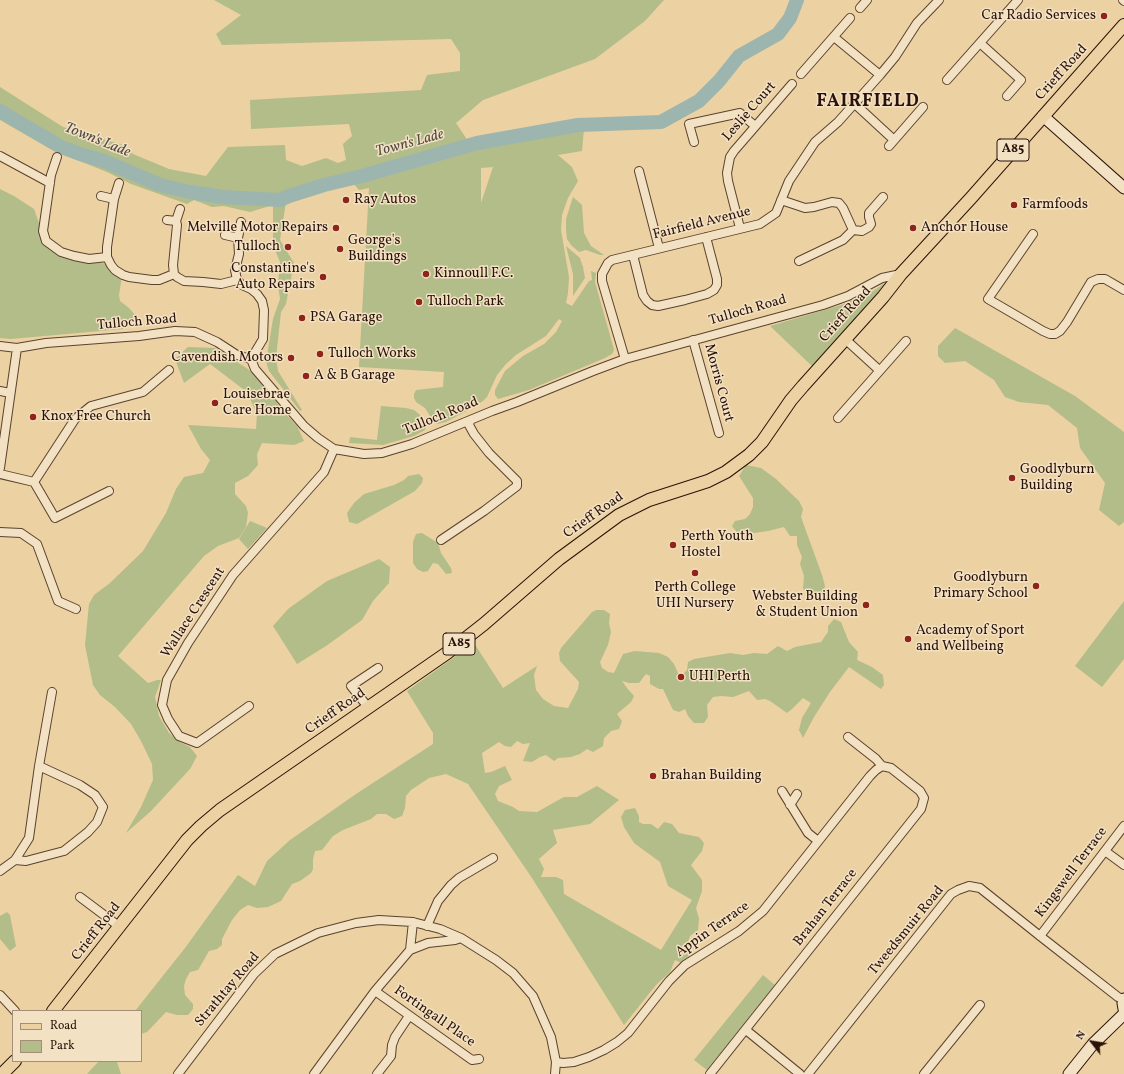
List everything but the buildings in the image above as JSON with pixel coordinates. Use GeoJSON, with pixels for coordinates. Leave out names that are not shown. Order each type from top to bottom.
{"type":"FeatureCollection","features":[{"type":"Feature","properties":{"kind":"main road","name":"Crieff Road"},"geometry":{"type":"LineString","coordinates":[[54,1010],[187,840],[220,810],[470,634],[559,559],[619,515],[648,500],[708,481],[740,463],[762,442],[791,400],[845,340],[901,274],[971,198],[1124,25]]}},
{"type":"Feature","properties":{"kind":"main road"},"geometry":{"type":"LineString","coordinates":[[2,1074],[14,1062]]}},
{"type":"Feature","properties":{"kind":"street"},"geometry":{"type":"LineString","coordinates":[[860,8],[867,0]]}},
{"type":"Feature","properties":{"kind":"street","name":"Fairfield Avenue"},"geometry":{"type":"LineString","coordinates":[[625,359],[602,281],[604,268],[612,260],[760,224],[776,213],[789,181],[815,142],[838,122],[855,104],[895,57],[917,23],[939,0]]}},
{"type":"Feature","properties":{"kind":"street"},"geometry":{"type":"LineString","coordinates":[[948,80],[1018,0]]}},
{"type":"Feature","properties":{"kind":"street"},"geometry":{"type":"LineString","coordinates":[[800,74],[850,18]]}},
{"type":"Feature","properties":{"kind":"street"},"geometry":{"type":"LineString","coordinates":[[834,37],[880,75]]}},
{"type":"Feature","properties":{"kind":"street"},"geometry":{"type":"LineString","coordinates":[[980,43],[1021,80],[1007,96]]}},
{"type":"Feature","properties":{"kind":"street","name":"Leslie Court"},"geometry":{"type":"LineString","coordinates":[[740,228],[728,182],[728,165],[734,150],[792,84]]}},
{"type":"Feature","properties":{"kind":"street"},"geometry":{"type":"LineString","coordinates":[[855,104],[892,143],[923,107]]}},
{"type":"Feature","properties":{"kind":"street"},"geometry":{"type":"LineString","coordinates":[[694,142],[689,124],[740,113],[755,126]]}},
{"type":"Feature","properties":{"kind":"street"},"geometry":{"type":"LineString","coordinates":[[1044,116],[1123,185]]}},
{"type":"Feature","properties":{"kind":"street"},"geometry":{"type":"LineString","coordinates":[[0,156],[50,183]]}},
{"type":"Feature","properties":{"kind":"street"},"geometry":{"type":"LineString","coordinates":[[57,157],[51,175],[43,231],[46,241],[61,252],[71,255],[89,259],[107,257]]}},
{"type":"Feature","properties":{"kind":"street"},"geometry":{"type":"LineString","coordinates":[[639,171],[659,248]]}},
{"type":"Feature","properties":{"kind":"street"},"geometry":{"type":"LineString","coordinates":[[119,183],[114,198],[107,246],[107,257],[112,267],[123,275],[152,280],[167,278],[174,274]]}},
{"type":"Feature","properties":{"kind":"street"},"geometry":{"type":"LineString","coordinates":[[101,196],[114,198]]}},
{"type":"Feature","properties":{"kind":"street"},"geometry":{"type":"LineString","coordinates":[[853,230],[862,231],[869,227],[871,224],[869,213],[883,197]]}},
{"type":"Feature","properties":{"kind":"street"},"geometry":{"type":"LineString","coordinates":[[781,200],[805,208],[832,202],[839,203],[843,208],[853,230]]}},
{"type":"Feature","properties":{"kind":"street"},"geometry":{"type":"LineString","coordinates":[[180,209],[176,221],[177,225],[173,265],[174,274],[181,280],[188,282],[221,284],[237,280]]}},
{"type":"Feature","properties":{"kind":"street"},"geometry":{"type":"LineString","coordinates":[[167,220],[176,221]]}},
{"type":"Feature","properties":{"kind":"street"},"geometry":{"type":"LineString","coordinates":[[242,222],[238,238],[238,254],[235,270],[237,280],[242,285],[251,289],[257,294],[262,301],[264,310],[263,338],[251,359]]}},
{"type":"Feature","properties":{"kind":"street"},"geometry":{"type":"LineString","coordinates":[[799,261],[843,240],[853,230]]}},
{"type":"Feature","properties":{"kind":"street"},"geometry":{"type":"LineString","coordinates":[[1033,234],[988,299],[1043,331],[1050,334],[1055,334],[1060,331],[1067,322],[1091,282],[1098,279],[1105,279],[1124,290]]}},
{"type":"Feature","properties":{"kind":"street"},"geometry":{"type":"LineString","coordinates":[[225,235],[238,238]]}},
{"type":"Feature","properties":{"kind":"street"},"geometry":{"type":"LineString","coordinates":[[633,255],[643,295],[647,301],[652,305],[658,306],[685,300],[707,294],[714,290],[717,285],[717,279],[706,237]]}},
{"type":"Feature","properties":{"kind":"street","name":"Tulloch Road"},"geometry":{"type":"LineString","coordinates":[[0,346],[17,348],[46,343],[139,336],[175,331],[195,332],[217,342],[238,355],[251,359],[255,369],[304,426],[334,449],[364,454],[382,453],[412,444],[625,359],[823,305],[848,296],[882,278],[901,274]]}},
{"type":"Feature","properties":{"kind":"street","name":"Morris Court"},"geometry":{"type":"LineString","coordinates":[[693,340],[719,433]]}},
{"type":"Feature","properties":{"kind":"street"},"geometry":{"type":"LineString","coordinates":[[845,340],[879,370]]}},
{"type":"Feature","properties":{"kind":"street"},"geometry":{"type":"LineString","coordinates":[[838,418],[906,341]]}},
{"type":"Feature","properties":{"kind":"street"},"geometry":{"type":"LineString","coordinates":[[0,468],[17,348]]}},
{"type":"Feature","properties":{"kind":"street"},"geometry":{"type":"LineString","coordinates":[[34,482],[75,419],[91,406],[143,392],[169,370]]}},
{"type":"Feature","properties":{"kind":"street"},"geometry":{"type":"LineString","coordinates":[[0,391],[10,394]]}},
{"type":"Feature","properties":{"kind":"street"},"geometry":{"type":"LineString","coordinates":[[441,540],[498,501],[517,486],[517,481],[489,453],[474,434],[469,425],[470,421]]}},
{"type":"Feature","properties":{"kind":"street","name":"Wallace Crescent"},"geometry":{"type":"LineString","coordinates":[[249,706],[197,743],[179,736],[168,719],[162,704],[167,680],[188,643],[233,575],[324,472],[334,449]]}},
{"type":"Feature","properties":{"kind":"street"},"geometry":{"type":"LineString","coordinates":[[0,474],[34,482],[55,518],[109,491]]}},
{"type":"Feature","properties":{"kind":"street"},"geometry":{"type":"LineString","coordinates":[[0,532],[21,533],[37,544],[58,601],[76,609]]}},
{"type":"Feature","properties":{"kind":"street"},"geometry":{"type":"LineString","coordinates":[[368,707],[352,686],[378,668]]}},
{"type":"Feature","properties":{"kind":"street"},"geometry":{"type":"LineString","coordinates":[[0,871],[15,860],[29,838],[39,766],[52,692]]}},
{"type":"Feature","properties":{"kind":"street"},"geometry":{"type":"LineString","coordinates":[[848,737],[876,758],[882,766]]}},
{"type":"Feature","properties":{"kind":"street"},"geometry":{"type":"LineString","coordinates":[[15,860],[26,861],[64,851],[88,832],[97,822],[103,807],[95,795],[80,785],[39,766]]}},
{"type":"Feature","properties":{"kind":"street","name":"Appin Terrace"},"geometry":{"type":"LineString","coordinates":[[556,1062],[563,1063],[589,1057],[604,1050],[622,1038],[684,965],[739,931],[756,918],[768,905],[870,776],[882,766]]}},
{"type":"Feature","properties":{"kind":"street","name":"Brahan Terrace"},"geometry":{"type":"LineString","coordinates":[[710,1074],[921,809],[924,798],[920,791],[891,768],[882,766]]}},
{"type":"Feature","properties":{"kind":"street"},"geometry":{"type":"LineString","coordinates":[[782,791],[808,833],[818,842]]}},
{"type":"Feature","properties":{"kind":"street"},"geometry":{"type":"LineString","coordinates":[[790,805],[797,794]]}},
{"type":"Feature","properties":{"kind":"street","name":"Kingswell Terrace"},"geometry":{"type":"LineString","coordinates":[[1040,936],[1124,826]]}},
{"type":"Feature","properties":{"kind":"street"},"geometry":{"type":"LineString","coordinates":[[1105,851],[1124,865]]}},
{"type":"Feature","properties":{"kind":"street"},"geometry":{"type":"LineString","coordinates":[[427,926],[438,901],[451,885],[459,878],[493,858]]}},
{"type":"Feature","properties":{"kind":"street","name":"Tweedsmuir Road"},"geometry":{"type":"LineString","coordinates":[[808,1074],[951,894],[969,886],[980,888],[1118,997],[1124,999]]}},
{"type":"Feature","properties":{"kind":"street"},"geometry":{"type":"LineString","coordinates":[[80,897],[120,927]]}},
{"type":"Feature","properties":{"kind":"street","name":"Strathtay Road"},"geometry":{"type":"LineString","coordinates":[[178,1074],[254,974],[275,954],[318,933],[356,923],[379,920],[413,922],[461,938],[496,960],[513,973],[533,996],[551,1037],[556,1062],[555,1074]]}},
{"type":"Feature","properties":{"kind":"street"},"geometry":{"type":"LineString","coordinates":[[410,950],[413,922]]}},
{"type":"Feature","properties":{"kind":"street","name":"Fortingall Place"},"geometry":{"type":"LineString","coordinates":[[314,1074],[375,991],[410,950],[428,943],[461,938]]}},
{"type":"Feature","properties":{"kind":"street","name":"Fortingall Place"},"geometry":{"type":"LineString","coordinates":[[375,991],[472,1060],[479,1059]]}},
{"type":"Feature","properties":{"kind":"street"},"geometry":{"type":"LineString","coordinates":[[0,995],[14,1010]]}},
{"type":"Feature","properties":{"kind":"street"},"geometry":{"type":"LineString","coordinates":[[1124,999],[1124,1009]]}},
{"type":"Feature","properties":{"kind":"street"},"geometry":{"type":"LineString","coordinates":[[924,1074],[980,1005]]}},
{"type":"Feature","properties":{"kind":"street"},"geometry":{"type":"LineString","coordinates":[[1069,1074],[1093,1044],[1124,1014]]}},
{"type":"Feature","properties":{"kind":"street"},"geometry":{"type":"LineString","coordinates":[[377,1074],[391,1056],[394,1037],[409,1016]]}},
{"type":"Feature","properties":{"kind":"street"},"geometry":{"type":"LineString","coordinates":[[746,1030],[800,1074]]}},
{"type":"Feature","properties":{"kind":"green space"},"geometry":{"type":"Polygon","coordinates":[[[214,0],[664,0],[645,21],[595,59],[483,100],[456,123],[472,147],[585,118],[582,151],[558,155],[572,167],[578,181],[568,198],[562,215],[561,230],[569,277],[566,303],[572,306],[589,281],[592,280],[591,271],[596,273],[595,282],[614,350],[612,354],[529,390],[498,399],[495,395],[495,390],[505,371],[523,356],[544,344],[556,332],[562,321],[559,319],[546,336],[516,355],[506,364],[497,375],[487,397],[483,401],[446,422],[437,424],[425,408],[416,402],[414,394],[416,390],[443,387],[444,372],[359,367],[369,188],[359,190],[353,183],[286,202],[280,240],[294,263],[286,304],[281,312],[276,358],[278,371],[302,410],[300,411],[269,371],[266,362],[273,319],[280,299],[278,285],[280,262],[273,245],[273,205],[250,212],[224,206],[212,207],[194,200],[187,204],[131,184],[107,172],[52,150],[0,120],[0,87],[63,127],[123,145],[133,154],[169,169],[206,176],[228,147],[285,145],[286,160],[302,166],[326,158],[338,163],[346,160],[343,144],[352,136],[349,124],[251,129],[250,100],[421,90],[427,75],[460,71],[460,53],[451,39],[222,45],[216,34],[241,15],[214,0]],[[493,167],[481,168],[481,203],[493,167]]]}},
{"type":"Feature","properties":{"kind":"green space"},"geometry":{"type":"Polygon","coordinates":[[[0,189],[34,209],[46,243],[59,256],[103,263],[122,275],[119,295],[120,301],[135,315],[132,323],[123,326],[123,329],[11,339],[0,338],[0,189]]]}},
{"type":"Feature","properties":{"kind":"green space"},"geometry":{"type":"Polygon","coordinates":[[[573,197],[582,205],[584,233],[591,246],[604,255],[586,250],[579,252],[567,239],[566,219],[573,197]]]}},
{"type":"Feature","properties":{"kind":"green space"},"geometry":{"type":"Polygon","coordinates":[[[566,246],[580,258],[585,278],[573,296],[573,274],[566,246]]]}},
{"type":"Feature","properties":{"kind":"green space"},"geometry":{"type":"Polygon","coordinates":[[[886,282],[888,283],[813,367],[770,326],[841,305],[872,292],[886,282]]]}},
{"type":"Feature","properties":{"kind":"green space"},"geometry":{"type":"Polygon","coordinates":[[[955,328],[1075,396],[1124,432],[1124,522],[1119,526],[1099,510],[1105,483],[1080,448],[1077,428],[1048,405],[1019,402],[1005,397],[994,380],[965,361],[945,363],[938,356],[938,346],[955,328]]]}},
{"type":"Feature","properties":{"kind":"green space"},"geometry":{"type":"Polygon","coordinates":[[[188,347],[215,348],[248,369],[266,386],[281,409],[297,426],[304,441],[294,445],[262,443],[257,454],[258,465],[248,476],[235,483],[235,494],[246,506],[248,513],[246,527],[239,538],[218,546],[204,556],[118,656],[148,683],[161,680],[155,697],[159,716],[169,733],[180,742],[190,747],[197,756],[190,769],[151,811],[126,833],[141,807],[153,780],[152,764],[131,724],[115,707],[100,695],[93,685],[85,645],[89,604],[94,595],[110,583],[143,551],[166,513],[176,489],[184,477],[203,473],[210,460],[201,449],[188,425],[256,429],[257,414],[247,392],[210,364],[184,383],[175,359],[188,347]]]}},
{"type":"Feature","properties":{"kind":"green space"},"geometry":{"type":"Polygon","coordinates":[[[381,406],[414,410],[425,421],[425,430],[414,436],[383,445],[349,443],[350,437],[377,440],[381,406]]]}},
{"type":"Feature","properties":{"kind":"green space"},"geometry":{"type":"Polygon","coordinates":[[[746,465],[761,468],[776,479],[799,501],[803,509],[801,517],[825,586],[823,594],[816,598],[803,589],[804,576],[800,564],[802,557],[797,545],[797,536],[790,536],[784,527],[739,535],[732,526],[735,521],[745,519],[750,514],[753,507],[753,498],[739,476],[746,465]]]}},
{"type":"Feature","properties":{"kind":"green space"},"geometry":{"type":"Polygon","coordinates":[[[419,474],[423,478],[422,483],[415,491],[357,524],[349,522],[347,513],[354,503],[364,494],[394,485],[404,480],[408,476],[419,474]]]}},
{"type":"Feature","properties":{"kind":"green space"},"geometry":{"type":"Polygon","coordinates":[[[250,521],[267,528],[248,549],[239,539],[250,521]]]}},
{"type":"Feature","properties":{"kind":"green space"},"geometry":{"type":"Polygon","coordinates":[[[422,533],[438,543],[441,553],[451,568],[452,573],[446,574],[438,564],[433,563],[428,571],[423,572],[417,569],[413,563],[413,542],[416,534],[422,533]]]}},
{"type":"Feature","properties":{"kind":"green space"},"geometry":{"type":"Polygon","coordinates":[[[379,559],[390,567],[389,583],[373,601],[362,620],[326,646],[297,664],[273,626],[288,609],[327,581],[379,559]]]}},
{"type":"Feature","properties":{"kind":"green space"},"geometry":{"type":"Polygon","coordinates":[[[1124,601],[1124,659],[1102,687],[1075,666],[1124,601]]]}},
{"type":"Feature","properties":{"kind":"green space"},"geometry":{"type":"Polygon","coordinates":[[[596,610],[604,610],[610,614],[609,623],[611,632],[608,645],[600,662],[602,668],[608,672],[614,673],[623,654],[635,651],[659,653],[668,657],[674,664],[678,673],[684,673],[687,670],[688,662],[694,659],[730,653],[743,655],[754,653],[767,654],[778,646],[787,651],[795,647],[821,642],[828,632],[828,626],[834,619],[841,622],[849,642],[858,652],[857,660],[872,667],[883,675],[884,685],[881,689],[849,667],[830,692],[803,738],[799,730],[802,718],[811,703],[803,698],[787,713],[770,701],[765,699],[757,700],[749,691],[733,697],[713,697],[707,705],[708,717],[704,723],[694,723],[688,716],[685,709],[679,712],[673,710],[663,689],[659,689],[650,684],[650,676],[646,674],[639,683],[622,681],[634,696],[631,702],[617,714],[622,721],[619,729],[611,731],[604,738],[603,746],[593,752],[587,749],[580,754],[571,757],[558,758],[554,761],[546,755],[532,762],[523,761],[530,743],[523,744],[517,741],[511,747],[505,746],[499,742],[482,753],[485,773],[505,766],[512,780],[499,786],[495,794],[498,801],[519,811],[537,812],[564,797],[577,797],[597,786],[619,800],[590,824],[553,830],[557,843],[539,859],[544,869],[541,877],[556,877],[563,880],[564,894],[661,950],[692,900],[668,886],[660,862],[634,843],[624,827],[621,817],[625,810],[635,808],[639,816],[639,822],[643,824],[651,824],[658,829],[664,822],[672,824],[679,833],[699,837],[704,843],[702,851],[691,865],[702,880],[702,891],[696,908],[699,919],[698,930],[690,936],[687,945],[689,956],[681,963],[675,960],[670,972],[656,985],[624,1025],[532,878],[468,784],[446,774],[429,778],[411,790],[406,796],[405,808],[402,816],[394,819],[386,814],[377,814],[371,819],[343,830],[333,836],[322,850],[315,851],[313,869],[311,873],[300,881],[292,884],[281,901],[268,907],[257,908],[248,905],[240,910],[232,920],[222,939],[222,945],[217,949],[209,951],[198,970],[190,972],[186,979],[184,986],[185,995],[193,1004],[193,1009],[188,1015],[177,1015],[166,1012],[147,1032],[142,1034],[142,1010],[136,1010],[185,948],[238,875],[255,886],[267,861],[290,840],[359,792],[433,744],[433,733],[407,691],[474,643],[503,688],[537,666],[534,675],[536,690],[543,699],[554,706],[568,708],[578,689],[579,682],[560,661],[559,653],[561,648],[592,612],[596,610]]]}},
{"type":"Feature","properties":{"kind":"green space"},"geometry":{"type":"Polygon","coordinates":[[[7,912],[10,915],[16,946],[10,951],[0,939],[0,916],[7,912]]]}},
{"type":"Feature","properties":{"kind":"green space"},"geometry":{"type":"Polygon","coordinates":[[[763,975],[775,985],[707,1070],[694,1060],[763,975]]]}},
{"type":"Feature","properties":{"kind":"green space"},"geometry":{"type":"Polygon","coordinates":[[[98,1062],[117,1062],[121,1074],[87,1074],[98,1062]]]}},
{"type":"Feature","properties":{"kind":"waterway","name":"Town's Lade"},"geometry":{"type":"LineString","coordinates":[[0,111],[61,147],[104,161],[160,185],[190,192],[223,197],[280,200],[324,185],[362,176],[477,143],[578,125],[661,122],[699,101],[719,81],[739,56],[778,34],[790,18],[797,0]]}},
{"type":"Feature","properties":{"kind":"place","name":"Car Radio Services"},"geometry":{"type":"Point","coordinates":[1104,16]}},
{"type":"Feature","properties":{"kind":"place","name":"Ray Autos"},"geometry":{"type":"Point","coordinates":[346,200]}},
{"type":"Feature","properties":{"kind":"place","name":"Farmfoods"},"geometry":{"type":"Point","coordinates":[1014,205]}},
{"type":"Feature","properties":{"kind":"place","name":"Melville Motor Repairs"},"geometry":{"type":"Point","coordinates":[336,228]}},
{"type":"Feature","properties":{"kind":"place","name":"Anchor House"},"geometry":{"type":"Point","coordinates":[913,228]}},
{"type":"Feature","properties":{"kind":"place","name":"Tulloch"},"geometry":{"type":"Point","coordinates":[288,247]}},
{"type":"Feature","properties":{"kind":"place","name":"George's Buildings"},"geometry":{"type":"Point","coordinates":[340,249]}},
{"type":"Feature","properties":{"kind":"place","name":"Kinnoull F.C."},"geometry":{"type":"Point","coordinates":[426,274]}},
{"type":"Feature","properties":{"kind":"place","name":"Constantine's Auto Repairs"},"geometry":{"type":"Point","coordinates":[323,277]}},
{"type":"Feature","properties":{"kind":"place","name":"Tulloch Park"},"geometry":{"type":"Point","coordinates":[419,302]}},
{"type":"Feature","properties":{"kind":"place","name":"PSA Garage"},"geometry":{"type":"Point","coordinates":[302,318]}},
{"type":"Feature","properties":{"kind":"place","name":"Tulloch Works"},"geometry":{"type":"Point","coordinates":[320,354]}},
{"type":"Feature","properties":{"kind":"place","name":"Cavendish Motors"},"geometry":{"type":"Point","coordinates":[291,358]}},
{"type":"Feature","properties":{"kind":"place","name":"A & B Garage"},"geometry":{"type":"Point","coordinates":[306,376]}},
{"type":"Feature","properties":{"kind":"place","name":"Louisebrae Care Home"},"geometry":{"type":"Point","coordinates":[215,403]}},
{"type":"Feature","properties":{"kind":"place","name":"Knox Free Church"},"geometry":{"type":"Point","coordinates":[33,417]}},
{"type":"Feature","properties":{"kind":"place","name":"Goodlyburn Building"},"geometry":{"type":"Point","coordinates":[1012,478]}},
{"type":"Feature","properties":{"kind":"place","name":"Perth Youth Hostel"},"geometry":{"type":"Point","coordinates":[673,545]}},
{"type":"Feature","properties":{"kind":"place","name":"Perth College UHI Nursery"},"geometry":{"type":"Point","coordinates":[695,573]}},
{"type":"Feature","properties":{"kind":"place","name":"Goodlyburn Primary School"},"geometry":{"type":"Point","coordinates":[1036,586]}},
{"type":"Feature","properties":{"kind":"place","name":"Webster Building & Student Union"},"geometry":{"type":"Point","coordinates":[866,605]}},
{"type":"Feature","properties":{"kind":"place","name":"Academy of Sport and Wellbeing"},"geometry":{"type":"Point","coordinates":[908,639]}},
{"type":"Feature","properties":{"kind":"place","name":"UHI Perth"},"geometry":{"type":"Point","coordinates":[681,677]}},
{"type":"Feature","properties":{"kind":"place","name":"Brahan Building"},"geometry":{"type":"Point","coordinates":[653,776]}},
{"type":"Feature","properties":{"kind":"district","name":"FAIRFIELD"},"geometry":{"type":"Point","coordinates":[868,103]}}]}
